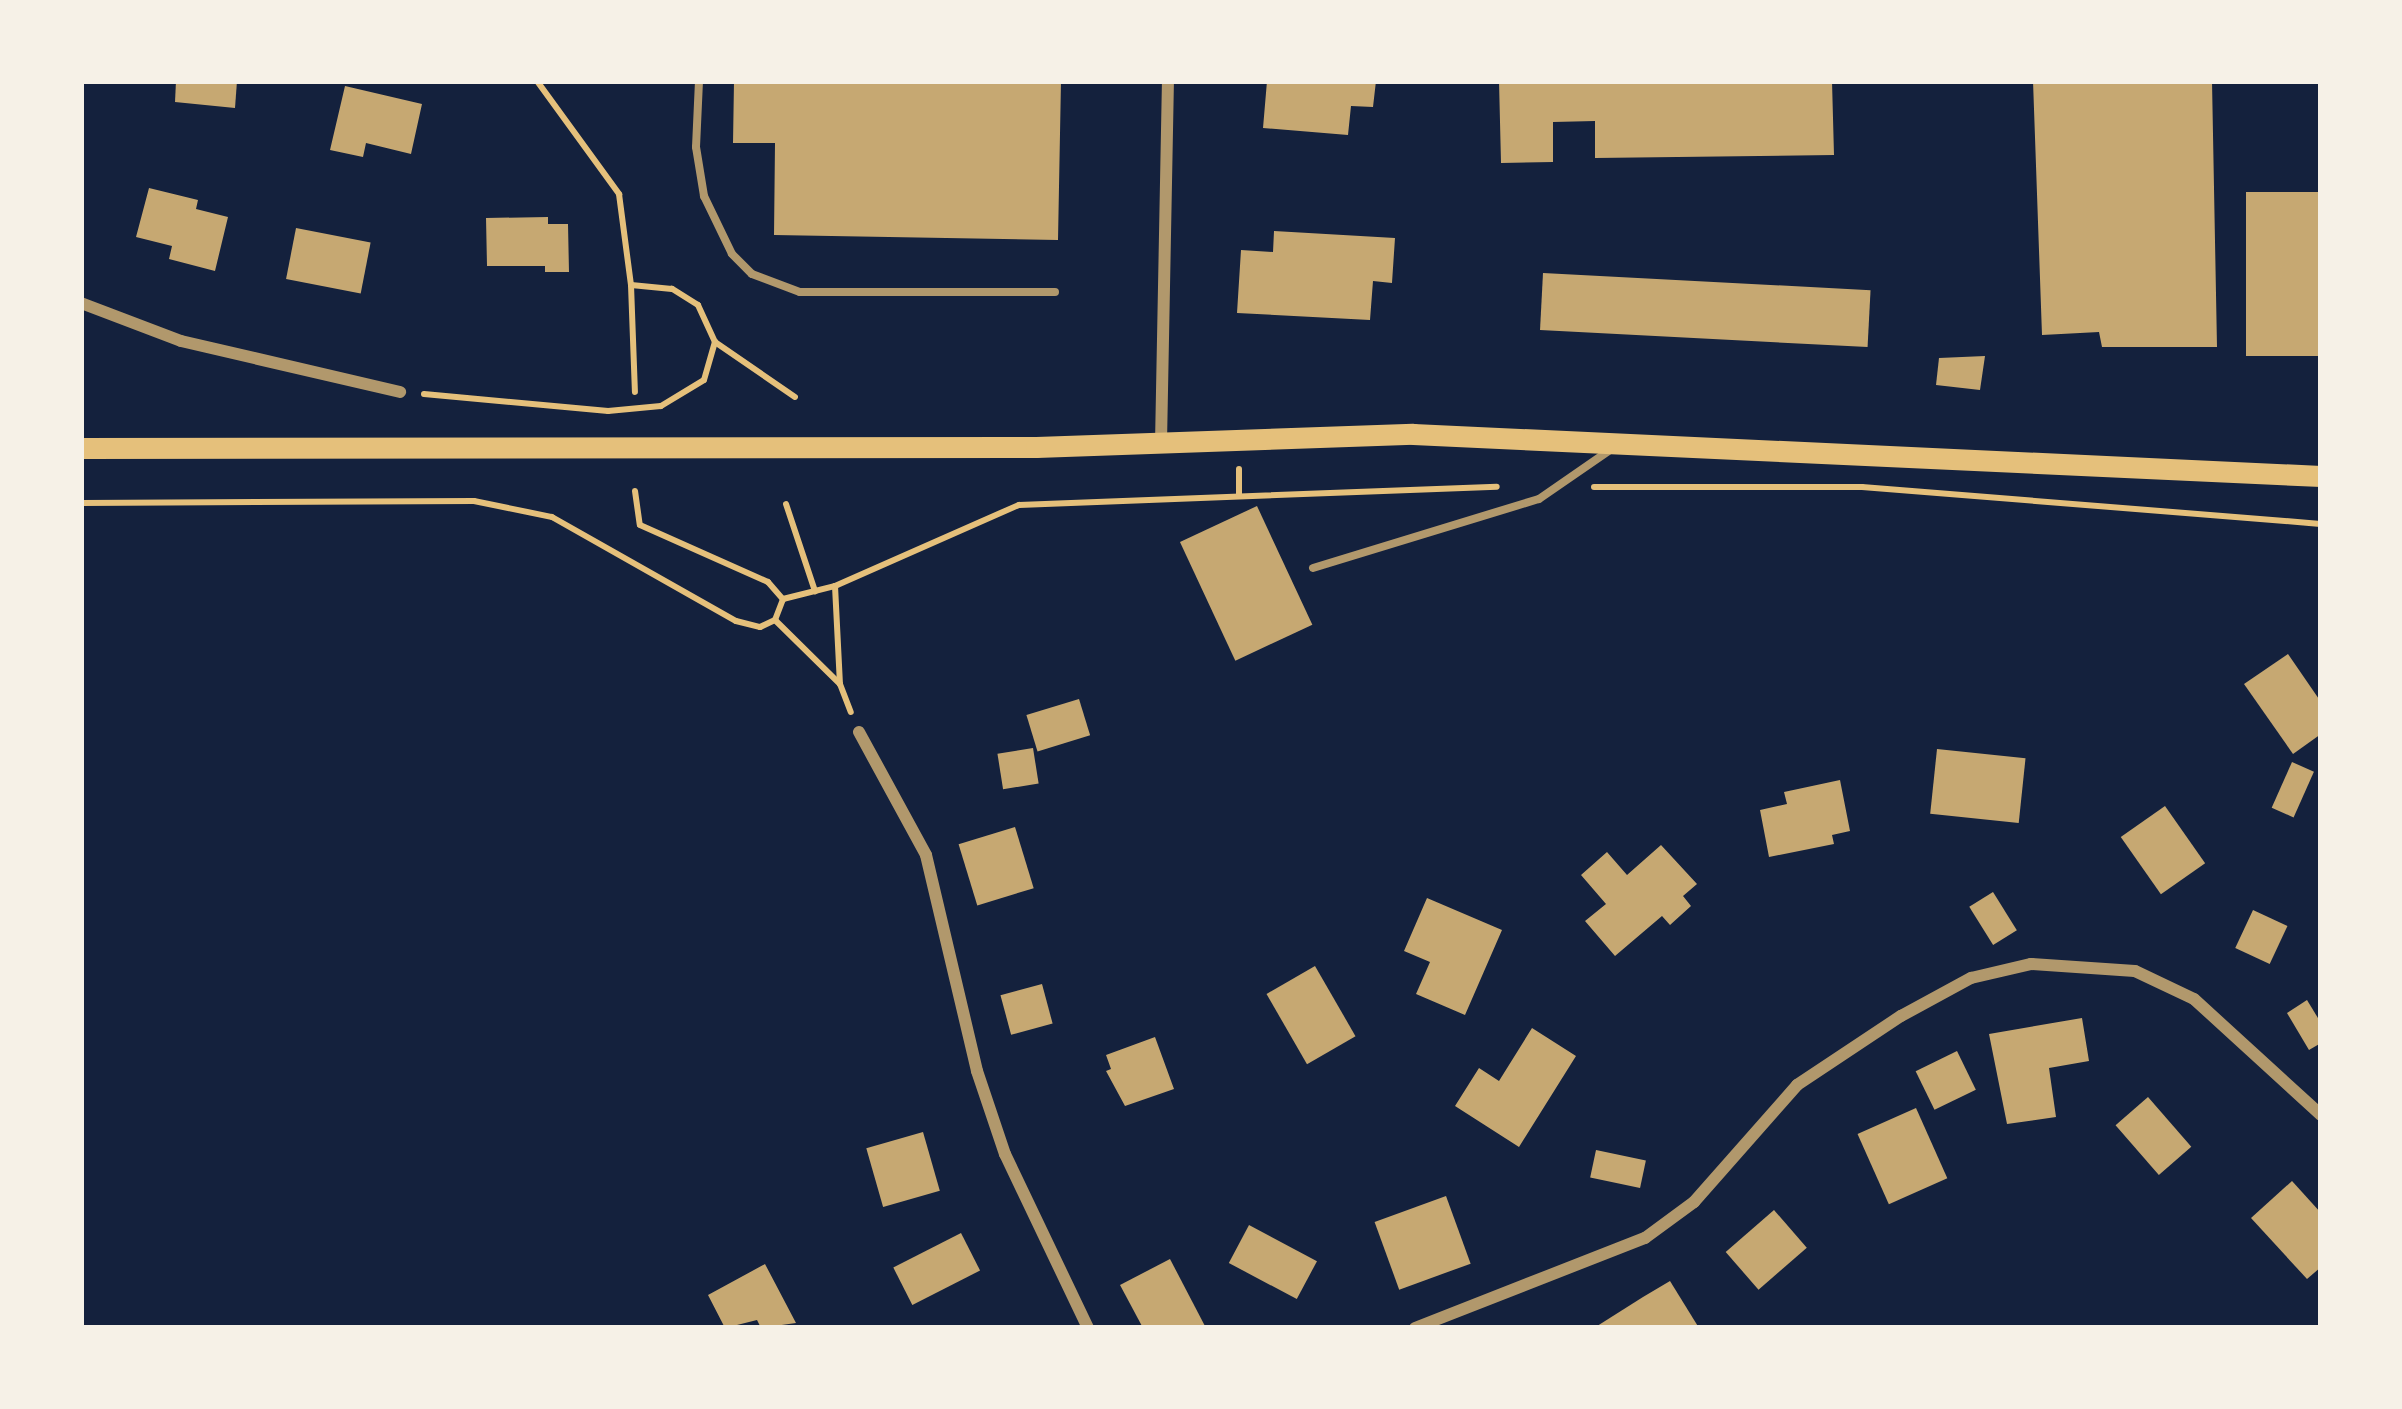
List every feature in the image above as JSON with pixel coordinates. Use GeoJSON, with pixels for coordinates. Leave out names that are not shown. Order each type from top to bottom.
{"type":"FeatureCollection","features":[{"type":"Feature","properties":{"kind":"main road"},"geometry":{"type":"LineString","coordinates":[[81,448],[1161,443],[1412,434],[2321,476]]}},
{"type":"Feature","properties":{"kind":"street"},"geometry":{"type":"LineString","coordinates":[[1161,443],[1168,81]]}},
{"type":"Feature","properties":{"kind":"street"},"geometry":{"type":"LineString","coordinates":[[81,303],[181,340],[400,392]]}},
{"type":"Feature","properties":{"kind":"street"},"geometry":{"type":"LineString","coordinates":[[859,732],[926,855],[977,1071],[1005,1154],[1088,1328]]}},
{"type":"Feature","properties":{"kind":"street"},"geometry":{"type":"LineString","coordinates":[[1415,1328],[1645,1238],[1694,1202],[1797,1085],[1901,1016],[1971,978],[2031,964],[2135,971],[2194,999],[2321,1114]]}},
{"type":"Feature","properties":{"kind":"lane"},"geometry":{"type":"LineString","coordinates":[[699,81],[696,147],[704,196],[732,254],[752,274],[800,292],[1055,292]]}},
{"type":"Feature","properties":{"kind":"lane"},"geometry":{"type":"LineString","coordinates":[[1313,568],[1539,499],[1618,444]]}},
{"type":"Feature","properties":{"kind":"path"},"geometry":{"type":"LineString","coordinates":[[537,81],[619,194],[631,285],[635,392]]}},
{"type":"Feature","properties":{"kind":"path"},"geometry":{"type":"LineString","coordinates":[[631,285],[672,289],[698,305],[715,341],[795,397]]}},
{"type":"Feature","properties":{"kind":"path"},"geometry":{"type":"LineString","coordinates":[[400,392],[608,411],[661,406],[704,380],[715,341]]}},
{"type":"Feature","properties":{"kind":"path"},"geometry":{"type":"LineString","coordinates":[[635,491],[640,525],[768,582],[784,599]]}},
{"type":"Feature","properties":{"kind":"path"},"geometry":{"type":"LineString","coordinates":[[81,503],[474,501],[552,517],[736,622],[760,627],[775,620],[784,599]]}},
{"type":"Feature","properties":{"kind":"path"},"geometry":{"type":"LineString","coordinates":[[786,504],[815,591]]}},
{"type":"Feature","properties":{"kind":"path"},"geometry":{"type":"LineString","coordinates":[[784,599],[835,586],[840,684],[859,732]]}},
{"type":"Feature","properties":{"kind":"path"},"geometry":{"type":"LineString","coordinates":[[775,620],[840,684]]}},
{"type":"Feature","properties":{"kind":"building"},"geometry":{"type":"Polygon","coordinates":[[[176,81],[237,81],[235,108],[175,102],[176,81]]]}},
{"type":"Feature","properties":{"kind":"building"},"geometry":{"type":"Polygon","coordinates":[[[734,81],[1061,81],[1058,240],[774,235],[775,143],[733,143],[734,81]]]}},
{"type":"Feature","properties":{"kind":"building"},"geometry":{"type":"Polygon","coordinates":[[[1267,81],[1376,81],[1373,107],[1351,106],[1348,135],[1263,128],[1267,81]]]}},
{"type":"Feature","properties":{"kind":"building"},"geometry":{"type":"Polygon","coordinates":[[[1499,81],[1832,81],[1834,155],[1595,158],[1595,121],[1553,122],[1553,162],[1501,163],[1499,81]]]}},
{"type":"Feature","properties":{"kind":"building"},"geometry":{"type":"Polygon","coordinates":[[[2033,81],[2212,81],[2217,347],[2102,347],[2099,332],[2042,335],[2033,81]]]}},
{"type":"Feature","properties":{"kind":"building"},"geometry":{"type":"Polygon","coordinates":[[[345,86],[422,104],[411,154],[366,143],[363,157],[330,150],[345,86]]]}},
{"type":"Feature","properties":{"kind":"building"},"geometry":{"type":"Polygon","coordinates":[[[149,188],[198,200],[196,209],[228,217],[215,271],[169,259],[172,246],[136,237],[149,188]]]}},
{"type":"Feature","properties":{"kind":"building"},"geometry":{"type":"Polygon","coordinates":[[[2246,192],[2321,192],[2321,356],[2246,356],[2246,192]]]}},
{"type":"Feature","properties":{"kind":"building"},"geometry":{"type":"Polygon","coordinates":[[[548,217],[548,224],[568,224],[569,272],[545,272],[545,266],[487,266],[486,218],[548,217]]]}},
{"type":"Feature","properties":{"kind":"building"},"geometry":{"type":"Polygon","coordinates":[[[296,228],[371,243],[361,294],[286,279],[296,228]]]}},
{"type":"Feature","properties":{"kind":"building"},"geometry":{"type":"Polygon","coordinates":[[[1274,231],[1395,238],[1392,283],[1373,281],[1370,320],[1237,313],[1241,250],[1273,252],[1274,231]]]}},
{"type":"Feature","properties":{"kind":"building"},"geometry":{"type":"Polygon","coordinates":[[[1543,273],[1871,290],[1868,347],[1540,330],[1543,273]]]}},
{"type":"Feature","properties":{"kind":"building"},"geometry":{"type":"Polygon","coordinates":[[[1985,356],[1980,390],[1936,385],[1939,358],[1985,356]]]}},
{"type":"Feature","properties":{"kind":"building"},"geometry":{"type":"Polygon","coordinates":[[[1257,506],[1312,625],[1235,661],[1180,542],[1257,506]]]}},
{"type":"Feature","properties":{"kind":"building"},"geometry":{"type":"Polygon","coordinates":[[[2288,654],[2321,702],[2321,734],[2293,754],[2244,684],[2288,654]]]}},
{"type":"Feature","properties":{"kind":"building"},"geometry":{"type":"Polygon","coordinates":[[[1079,699],[1090,735],[1038,751],[1026,715],[1079,699]]]}},
{"type":"Feature","properties":{"kind":"building"},"geometry":{"type":"Polygon","coordinates":[[[1033,748],[1039,784],[1003,789],[997,754],[1033,748]]]}},
{"type":"Feature","properties":{"kind":"building"},"geometry":{"type":"Polygon","coordinates":[[[1937,749],[2026,758],[2019,823],[1930,814],[1937,749]]]}},
{"type":"Feature","properties":{"kind":"building"},"geometry":{"type":"Polygon","coordinates":[[[2292,762],[2314,772],[2294,817],[2272,808],[2292,762]]]}},
{"type":"Feature","properties":{"kind":"building"},"geometry":{"type":"Polygon","coordinates":[[[1840,780],[1850,831],[1832,835],[1834,844],[1769,857],[1760,810],[1787,804],[1784,792],[1840,780]]]}},
{"type":"Feature","properties":{"kind":"building"},"geometry":{"type":"Polygon","coordinates":[[[2165,806],[2205,863],[2161,894],[2121,837],[2165,806]]]}},
{"type":"Feature","properties":{"kind":"building"},"geometry":{"type":"Polygon","coordinates":[[[1015,827],[1034,888],[977,905],[959,844],[1015,827]]]}},
{"type":"Feature","properties":{"kind":"building"},"geometry":{"type":"Polygon","coordinates":[[[1661,845],[1697,884],[1683,896],[1691,906],[1670,925],[1662,916],[1615,956],[1585,921],[1606,904],[1581,875],[1607,852],[1627,875],[1661,845]]]}},
{"type":"Feature","properties":{"kind":"building"},"geometry":{"type":"Polygon","coordinates":[[[1993,892],[2017,930],[1993,945],[1969,907],[1993,892]]]}},
{"type":"Feature","properties":{"kind":"building"},"geometry":{"type":"Polygon","coordinates":[[[1427,898],[1502,930],[1465,1015],[1416,994],[1430,962],[1404,951],[1427,898]]]}},
{"type":"Feature","properties":{"kind":"building"},"geometry":{"type":"Polygon","coordinates":[[[2253,910],[2287,926],[2270,964],[2235,948],[2253,910]]]}},
{"type":"Feature","properties":{"kind":"building"},"geometry":{"type":"Polygon","coordinates":[[[1315,966],[1356,1036],[1307,1064],[1267,994],[1315,966]]]}},
{"type":"Feature","properties":{"kind":"building"},"geometry":{"type":"Polygon","coordinates":[[[1042,984],[1053,1024],[1011,1035],[1000,995],[1042,984]]]}},
{"type":"Feature","properties":{"kind":"building"},"geometry":{"type":"Polygon","coordinates":[[[2307,1000],[2321,1023],[2321,1043],[2309,1050],[2287,1013],[2307,1000]]]}},
{"type":"Feature","properties":{"kind":"building"},"geometry":{"type":"Polygon","coordinates":[[[2082,1018],[2089,1061],[2049,1068],[2056,1117],[2007,1124],[1989,1034],[2082,1018]]]}},
{"type":"Feature","properties":{"kind":"building"},"geometry":{"type":"Polygon","coordinates":[[[1532,1028],[1576,1056],[1519,1147],[1455,1106],[1479,1068],[1499,1081],[1532,1028]]]}},
{"type":"Feature","properties":{"kind":"building"},"geometry":{"type":"Polygon","coordinates":[[[1155,1037],[1174,1089],[1125,1106],[1106,1071],[1111,1069],[1106,1055],[1155,1037]]]}},
{"type":"Feature","properties":{"kind":"building"},"geometry":{"type":"Polygon","coordinates":[[[1957,1051],[1976,1090],[1935,1110],[1916,1071],[1957,1051]]]}},
{"type":"Feature","properties":{"kind":"building"},"geometry":{"type":"Polygon","coordinates":[[[2148,1097],[2191,1147],[2159,1175],[2116,1125],[2148,1097]]]}},
{"type":"Feature","properties":{"kind":"building"},"geometry":{"type":"Polygon","coordinates":[[[1916,1108],[1947,1178],[1889,1204],[1858,1134],[1916,1108]]]}},
{"type":"Feature","properties":{"kind":"building"},"geometry":{"type":"Polygon","coordinates":[[[923,1132],[940,1191],[883,1207],[866,1148],[923,1132]]]}},
{"type":"Feature","properties":{"kind":"building"},"geometry":{"type":"Polygon","coordinates":[[[1596,1150],[1646,1161],[1640,1188],[1590,1177],[1596,1150]]]}},
{"type":"Feature","properties":{"kind":"building"},"geometry":{"type":"Polygon","coordinates":[[[2292,1181],[2321,1213],[2321,1267],[2307,1279],[2251,1218],[2292,1181]]]}},
{"type":"Feature","properties":{"kind":"building"},"geometry":{"type":"Polygon","coordinates":[[[1446,1196],[1471,1264],[1399,1290],[1375,1222],[1446,1196]]]}},
{"type":"Feature","properties":{"kind":"building"},"geometry":{"type":"Polygon","coordinates":[[[1774,1210],[1807,1248],[1759,1290],[1726,1252],[1774,1210]]]}},
{"type":"Feature","properties":{"kind":"building"},"geometry":{"type":"Polygon","coordinates":[[[1249,1225],[1317,1261],[1297,1299],[1229,1263],[1249,1225]]]}},
{"type":"Feature","properties":{"kind":"building"},"geometry":{"type":"Polygon","coordinates":[[[961,1233],[980,1270],[912,1305],[893,1268],[961,1233]]]}},
{"type":"Feature","properties":{"kind":"building"},"geometry":{"type":"Polygon","coordinates":[[[1170,1259],[1206,1328],[1143,1328],[1120,1285],[1170,1259]]]}},
{"type":"Feature","properties":{"kind":"building"},"geometry":{"type":"Polygon","coordinates":[[[765,1264],[796,1323],[761,1328],[757,1320],[725,1328],[708,1295],[765,1264]]]}},
{"type":"Feature","properties":{"kind":"building"},"geometry":{"type":"Polygon","coordinates":[[[1670,1281],[1699,1328],[1594,1328],[1643,1297],[1670,1281]]]}}]}
